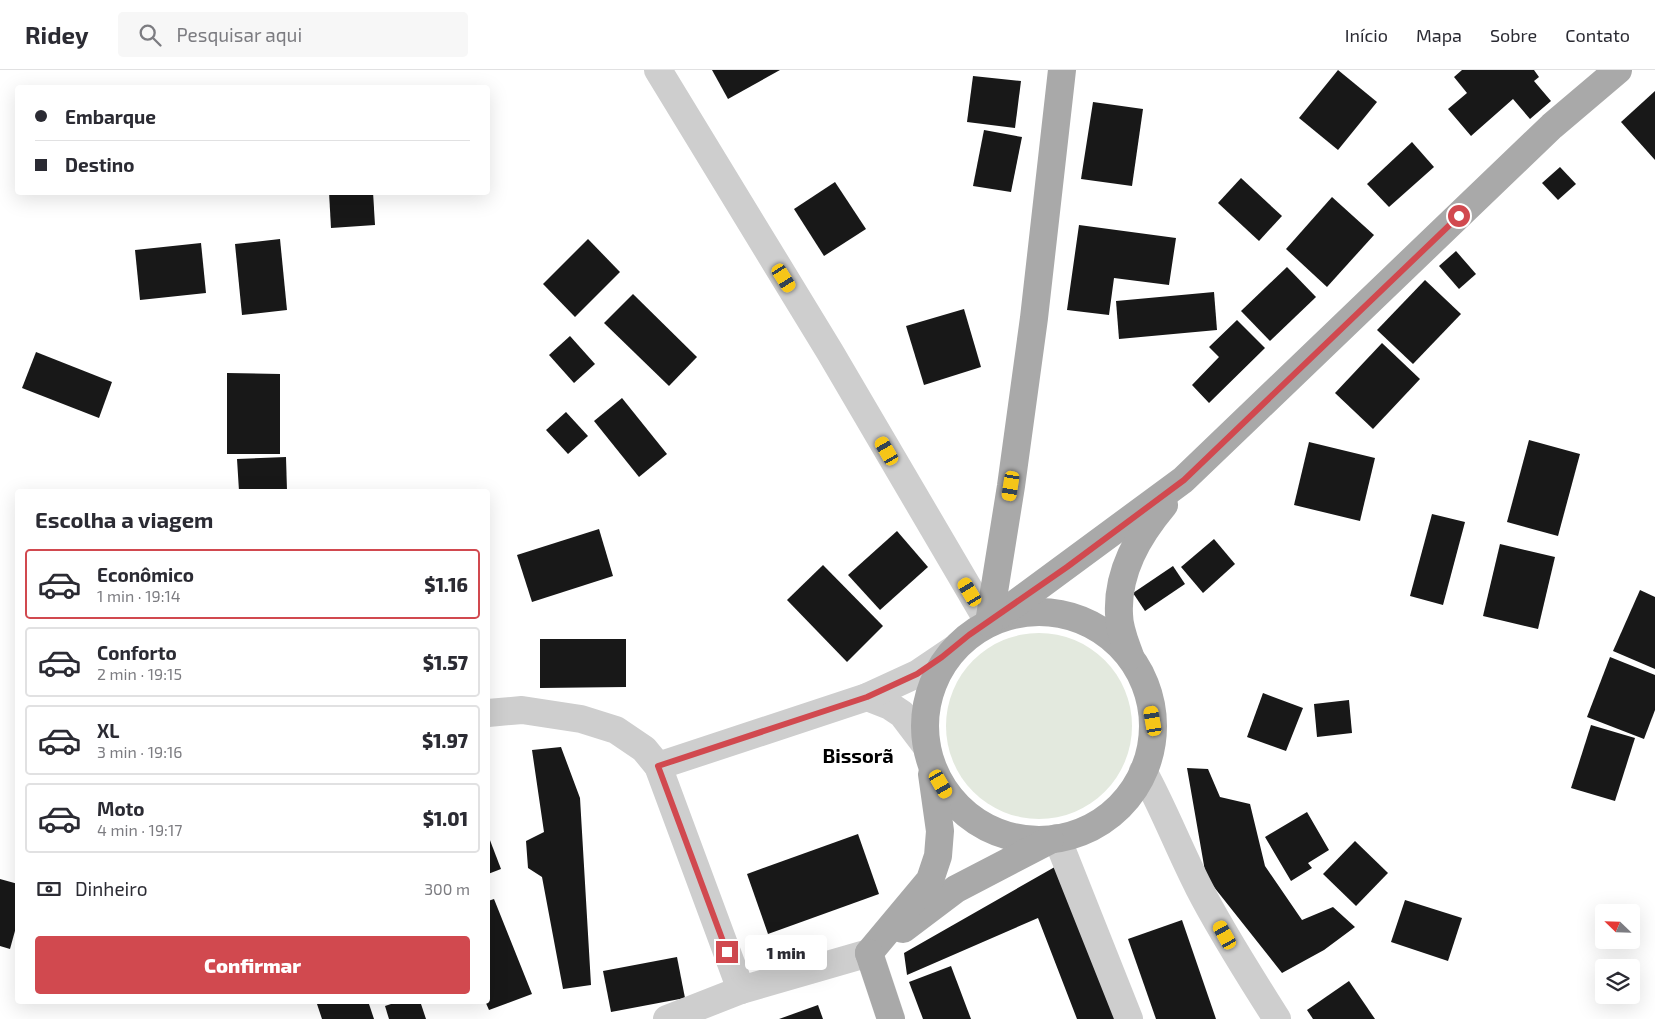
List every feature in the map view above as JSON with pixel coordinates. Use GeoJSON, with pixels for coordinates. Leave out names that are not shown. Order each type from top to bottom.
{"type":"FeatureCollection","features":[{"type":"Feature","properties":{"kind":"main road"},"geometry":{"type":"LineString","coordinates":[[989,623],[1011,486],[1032,328],[1062,70]]}},
{"type":"Feature","properties":{"kind":"main road"},"geometry":{"type":"LineString","coordinates":[[1131,658],[1122,634],[1119,615],[1120,593],[1126,567],[1150,522],[1184,480],[1552,126],[1618,70]]}},
{"type":"Feature","properties":{"kind":"main road"},"geometry":{"type":"LineString","coordinates":[[869,953],[930,880],[938,856],[940,832],[925,727],[926,707],[930,692],[941,667],[954,648],[969,635],[989,623],[1184,480]]}},
{"type":"Feature","properties":{"kind":"main road"},"geometry":{"type":"LineString","coordinates":[[928,753],[936,775],[946,793],[962,811],[981,824],[1006,836],[1026,839],[1054,839],[1084,830],[1111,813],[1129,795],[1143,771],[1150,750],[1153,721],[1148,692],[1131,658],[1115,640],[1099,628],[1062,613],[1044,611],[1013,614],[989,623]]}},
{"type":"Feature","properties":{"kind":"main road"},"geometry":{"type":"LineString","coordinates":[[869,953],[956,889],[1054,839]]}},
{"type":"Feature","properties":{"kind":"main road"},"geometry":{"type":"LineString","coordinates":[[869,953],[891,1019]]}},
{"type":"Feature","properties":{"kind":"street"},"geometry":{"type":"LineString","coordinates":[[658,70],[830,352],[989,623]]}},
{"type":"Feature","properties":{"kind":"street"},"geometry":{"type":"LineString","coordinates":[[658,766],[867,697],[917,674],[954,648]]}},
{"type":"Feature","properties":{"kind":"street"},"geometry":{"type":"LineString","coordinates":[[867,697],[890,706],[902,714],[928,753]]}},
{"type":"Feature","properties":{"kind":"street"},"geometry":{"type":"LineString","coordinates":[[490,712],[522,710],[581,719],[616,730],[644,749],[658,766],[741,990]]}},
{"type":"Feature","properties":{"kind":"street"},"geometry":{"type":"LineString","coordinates":[[1143,771],[1161,804],[1200,890],[1225,935],[1277,1019]]}},
{"type":"Feature","properties":{"kind":"street"},"geometry":{"type":"LineString","coordinates":[[1054,839],[1129,1019]]}},
{"type":"Feature","properties":{"kind":"street"},"geometry":{"type":"LineString","coordinates":[[667,1019],[741,990],[869,953]]}},
{"type":"Feature","properties":{"kind":"shaded area"},"geometry":{"type":"Polygon","coordinates":[[[1039,633],[1057,635],[1074,640],[1091,649],[1105,660],[1116,674],[1125,691],[1130,708],[1132,726],[1130,744],[1125,761],[1116,778],[1105,792],[1091,803],[1074,812],[1057,817],[1039,819],[1021,817],[1004,812],[987,803],[973,792],[962,778],[953,761],[948,744],[946,726],[948,708],[953,691],[962,674],[973,660],[987,649],[1004,640],[1021,635],[1039,633]]]}},
{"type":"Feature","properties":{"kind":"building"},"geometry":{"type":"Polygon","coordinates":[[[712,70],[780,70],[728,99],[712,70]]]}},
{"type":"Feature","properties":{"kind":"building"},"geometry":{"type":"Polygon","coordinates":[[[1338,70],[1377,102],[1338,150],[1299,118],[1338,70]]]}},
{"type":"Feature","properties":{"kind":"building"},"geometry":{"type":"Polygon","coordinates":[[[1462,70],[1534,70],[1539,77],[1534,81],[1551,101],[1530,119],[1513,99],[1471,136],[1448,109],[1467,93],[1454,77],[1462,70]]]}},
{"type":"Feature","properties":{"kind":"building"},"geometry":{"type":"Polygon","coordinates":[[[973,76],[1021,81],[1015,128],[967,122],[973,76]]]}},
{"type":"Feature","properties":{"kind":"building"},"geometry":{"type":"Polygon","coordinates":[[[1655,91],[1655,160],[1621,122],[1655,91]]]}},
{"type":"Feature","properties":{"kind":"building"},"geometry":{"type":"Polygon","coordinates":[[[1093,102],[1143,109],[1132,186],[1081,179],[1093,102]]]}},
{"type":"Feature","properties":{"kind":"building"},"geometry":{"type":"Polygon","coordinates":[[[984,130],[1022,137],[1011,192],[973,186],[984,130]]]}},
{"type":"Feature","properties":{"kind":"building"},"geometry":{"type":"Polygon","coordinates":[[[1412,142],[1434,167],[1389,207],[1367,184],[1412,142]]]}},
{"type":"Feature","properties":{"kind":"building"},"geometry":{"type":"Polygon","coordinates":[[[1560,167],[1576,184],[1558,200],[1542,183],[1560,167]]]}},
{"type":"Feature","properties":{"kind":"building"},"geometry":{"type":"Polygon","coordinates":[[[1241,178],[1282,216],[1259,241],[1218,203],[1241,178]]]}},
{"type":"Feature","properties":{"kind":"building"},"geometry":{"type":"Polygon","coordinates":[[[835,182],[866,229],[824,256],[794,209],[835,182]]]}},
{"type":"Feature","properties":{"kind":"building"},"geometry":{"type":"Polygon","coordinates":[[[329,195],[373,195],[375,225],[331,228],[329,195]]]}},
{"type":"Feature","properties":{"kind":"building"},"geometry":{"type":"Polygon","coordinates":[[[1332,197],[1374,235],[1327,287],[1286,249],[1332,197]]]}},
{"type":"Feature","properties":{"kind":"building"},"geometry":{"type":"Polygon","coordinates":[[[1079,225],[1176,238],[1169,285],[1114,278],[1109,315],[1067,310],[1079,225]]]}},
{"type":"Feature","properties":{"kind":"building"},"geometry":{"type":"Polygon","coordinates":[[[280,239],[287,310],[242,315],[235,244],[280,239]]]}},
{"type":"Feature","properties":{"kind":"building"},"geometry":{"type":"Polygon","coordinates":[[[588,239],[620,272],[575,317],[543,284],[588,239]]]}},
{"type":"Feature","properties":{"kind":"building"},"geometry":{"type":"Polygon","coordinates":[[[201,243],[206,293],[140,300],[135,250],[201,243]]]}},
{"type":"Feature","properties":{"kind":"building"},"geometry":{"type":"Polygon","coordinates":[[[1456,251],[1476,274],[1459,289],[1439,266],[1456,251]]]}},
{"type":"Feature","properties":{"kind":"building"},"geometry":{"type":"Polygon","coordinates":[[[1287,267],[1316,297],[1270,341],[1241,311],[1287,267]]]}},
{"type":"Feature","properties":{"kind":"building"},"geometry":{"type":"Polygon","coordinates":[[[1425,280],[1461,314],[1413,364],[1377,330],[1425,280]]]}},
{"type":"Feature","properties":{"kind":"building"},"geometry":{"type":"Polygon","coordinates":[[[1214,292],[1217,330],[1119,339],[1116,301],[1214,292]]]}},
{"type":"Feature","properties":{"kind":"building"},"geometry":{"type":"Polygon","coordinates":[[[633,294],[697,357],[669,386],[604,323],[633,294]]]}},
{"type":"Feature","properties":{"kind":"building"},"geometry":{"type":"Polygon","coordinates":[[[964,309],[981,367],[924,385],[906,326],[964,309]]]}},
{"type":"Feature","properties":{"kind":"building"},"geometry":{"type":"Polygon","coordinates":[[[1237,320],[1265,348],[1209,403],[1192,385],[1219,357],[1209,347],[1237,320]]]}},
{"type":"Feature","properties":{"kind":"building"},"geometry":{"type":"Polygon","coordinates":[[[570,336],[595,364],[574,383],[549,355],[570,336]]]}},
{"type":"Feature","properties":{"kind":"building"},"geometry":{"type":"Polygon","coordinates":[[[1382,343],[1420,379],[1373,429],[1335,393],[1382,343]]]}},
{"type":"Feature","properties":{"kind":"building"},"geometry":{"type":"Polygon","coordinates":[[[36,352],[112,382],[99,418],[22,388],[36,352]]]}},
{"type":"Feature","properties":{"kind":"building"},"geometry":{"type":"Polygon","coordinates":[[[227,373],[280,374],[280,454],[227,454],[227,373]]]}},
{"type":"Feature","properties":{"kind":"building"},"geometry":{"type":"Polygon","coordinates":[[[622,398],[667,454],[639,477],[594,421],[622,398]]]}},
{"type":"Feature","properties":{"kind":"building"},"geometry":{"type":"Polygon","coordinates":[[[566,412],[588,436],[568,454],[546,430],[566,412]]]}},
{"type":"Feature","properties":{"kind":"building"},"geometry":{"type":"Polygon","coordinates":[[[1529,440],[1580,454],[1558,536],[1507,522],[1529,440]]]}},
{"type":"Feature","properties":{"kind":"building"},"geometry":{"type":"Polygon","coordinates":[[[1309,442],[1375,458],[1360,521],[1294,505],[1309,442]]]}},
{"type":"Feature","properties":{"kind":"building"},"geometry":{"type":"Polygon","coordinates":[[[286,457],[287,489],[239,489],[237,459],[286,457]]]}},
{"type":"Feature","properties":{"kind":"building"},"geometry":{"type":"Polygon","coordinates":[[[1432,514],[1465,522],[1443,605],[1410,596],[1432,514]]]}},
{"type":"Feature","properties":{"kind":"building"},"geometry":{"type":"Polygon","coordinates":[[[599,529],[613,576],[532,602],[517,555],[599,529]]]}},
{"type":"Feature","properties":{"kind":"building"},"geometry":{"type":"Polygon","coordinates":[[[897,531],[928,567],[880,610],[848,575],[897,531]]]}},
{"type":"Feature","properties":{"kind":"building"},"geometry":{"type":"Polygon","coordinates":[[[1214,539],[1235,564],[1203,593],[1181,567],[1214,539]]]}},
{"type":"Feature","properties":{"kind":"building"},"geometry":{"type":"Polygon","coordinates":[[[1500,544],[1555,557],[1538,629],[1483,616],[1500,544]]]}},
{"type":"Feature","properties":{"kind":"building"},"geometry":{"type":"Polygon","coordinates":[[[823,565],[883,626],[847,662],[787,600],[823,565]]]}},
{"type":"Feature","properties":{"kind":"building"},"geometry":{"type":"Polygon","coordinates":[[[1173,566],[1185,584],[1145,611],[1133,593],[1173,566]]]}},
{"type":"Feature","properties":{"kind":"building"},"geometry":{"type":"Polygon","coordinates":[[[1640,590],[1655,597],[1655,669],[1613,651],[1640,590]]]}},
{"type":"Feature","properties":{"kind":"building"},"geometry":{"type":"Polygon","coordinates":[[[540,639],[626,639],[626,687],[540,688],[540,639]]]}},
{"type":"Feature","properties":{"kind":"building"},"geometry":{"type":"Polygon","coordinates":[[[1610,657],[1655,675],[1655,710],[1644,739],[1587,717],[1610,657]]]}},
{"type":"Feature","properties":{"kind":"building"},"geometry":{"type":"Polygon","coordinates":[[[1263,693],[1303,708],[1286,751],[1247,737],[1263,693]]]}},
{"type":"Feature","properties":{"kind":"building"},"geometry":{"type":"Polygon","coordinates":[[[1349,700],[1352,733],[1317,737],[1314,704],[1349,700]]]}},
{"type":"Feature","properties":{"kind":"building"},"geometry":{"type":"Polygon","coordinates":[[[1591,725],[1635,738],[1615,801],[1571,788],[1591,725]]]}},
{"type":"Feature","properties":{"kind":"building"},"geometry":{"type":"Polygon","coordinates":[[[561,747],[580,798],[591,985],[563,989],[542,877],[528,868],[526,841],[544,832],[532,750],[561,747]]]}},
{"type":"Feature","properties":{"kind":"building"},"geometry":{"type":"Polygon","coordinates":[[[1187,768],[1208,769],[1220,797],[1250,804],[1265,866],[1302,920],[1333,907],[1355,927],[1324,950],[1282,973],[1206,877],[1187,768]]]}},
{"type":"Feature","properties":{"kind":"building"},"geometry":{"type":"Polygon","coordinates":[[[1307,812],[1329,850],[1308,863],[1312,868],[1291,881],[1265,837],[1307,812]]]}},
{"type":"Feature","properties":{"kind":"building"},"geometry":{"type":"Polygon","coordinates":[[[858,834],[879,894],[768,934],[747,874],[858,834]]]}},
{"type":"Feature","properties":{"kind":"building"},"geometry":{"type":"Polygon","coordinates":[[[490,840],[501,869],[490,873],[490,840]]]}},
{"type":"Feature","properties":{"kind":"building"},"geometry":{"type":"Polygon","coordinates":[[[1355,841],[1388,873],[1356,906],[1323,874],[1355,841]]]}},
{"type":"Feature","properties":{"kind":"building"},"geometry":{"type":"Polygon","coordinates":[[[1060,864],[1121,1019],[1077,1019],[1038,918],[907,975],[904,953],[1060,864]]]}},
{"type":"Feature","properties":{"kind":"building"},"geometry":{"type":"Polygon","coordinates":[[[0,879],[15,883],[15,931],[10,949],[0,946],[0,879]]]}},
{"type":"Feature","properties":{"kind":"building"},"geometry":{"type":"Polygon","coordinates":[[[494,899],[532,994],[489,1010],[486,1004],[490,1004],[490,900],[494,899]]]}},
{"type":"Feature","properties":{"kind":"building"},"geometry":{"type":"Polygon","coordinates":[[[1405,900],[1462,918],[1448,961],[1391,942],[1405,900]]]}},
{"type":"Feature","properties":{"kind":"building"},"geometry":{"type":"Polygon","coordinates":[[[1182,920],[1216,1019],[1156,1019],[1128,939],[1182,920]]]}},
{"type":"Feature","properties":{"kind":"building"},"geometry":{"type":"Polygon","coordinates":[[[677,957],[685,998],[611,1012],[603,971],[677,957]]]}},
{"type":"Feature","properties":{"kind":"building"},"geometry":{"type":"Polygon","coordinates":[[[951,966],[971,1019],[923,1019],[909,982],[951,966]]]}},
{"type":"Feature","properties":{"kind":"building"},"geometry":{"type":"Polygon","coordinates":[[[1349,981],[1375,1019],[1313,1019],[1307,1010],[1349,981]]]}},
{"type":"Feature","properties":{"kind":"building"},"geometry":{"type":"Polygon","coordinates":[[[317,1004],[369,1004],[374,1019],[322,1019],[317,1004]]]}},
{"type":"Feature","properties":{"kind":"building"},"geometry":{"type":"Polygon","coordinates":[[[391,1004],[421,1004],[426,1019],[389,1019],[385,1006],[391,1004]]]}},
{"type":"Feature","properties":{"kind":"building"},"geometry":{"type":"Polygon","coordinates":[[[818,1005],[823,1019],[779,1019],[818,1005]]]}},
{"type":"Feature","properties":{"kind":"district","name":"Bissorã"},"geometry":{"type":"Point","coordinates":[858,755]}},
{"type":"Feature","properties":{"kind":"route"},"geometry":{"type":"LineString","coordinates":[[727,952],[658,766],[867,697],[917,674],[942,657],[969,635],[989,623],[1067,567],[1184,480],[1459,216]]}}]}
